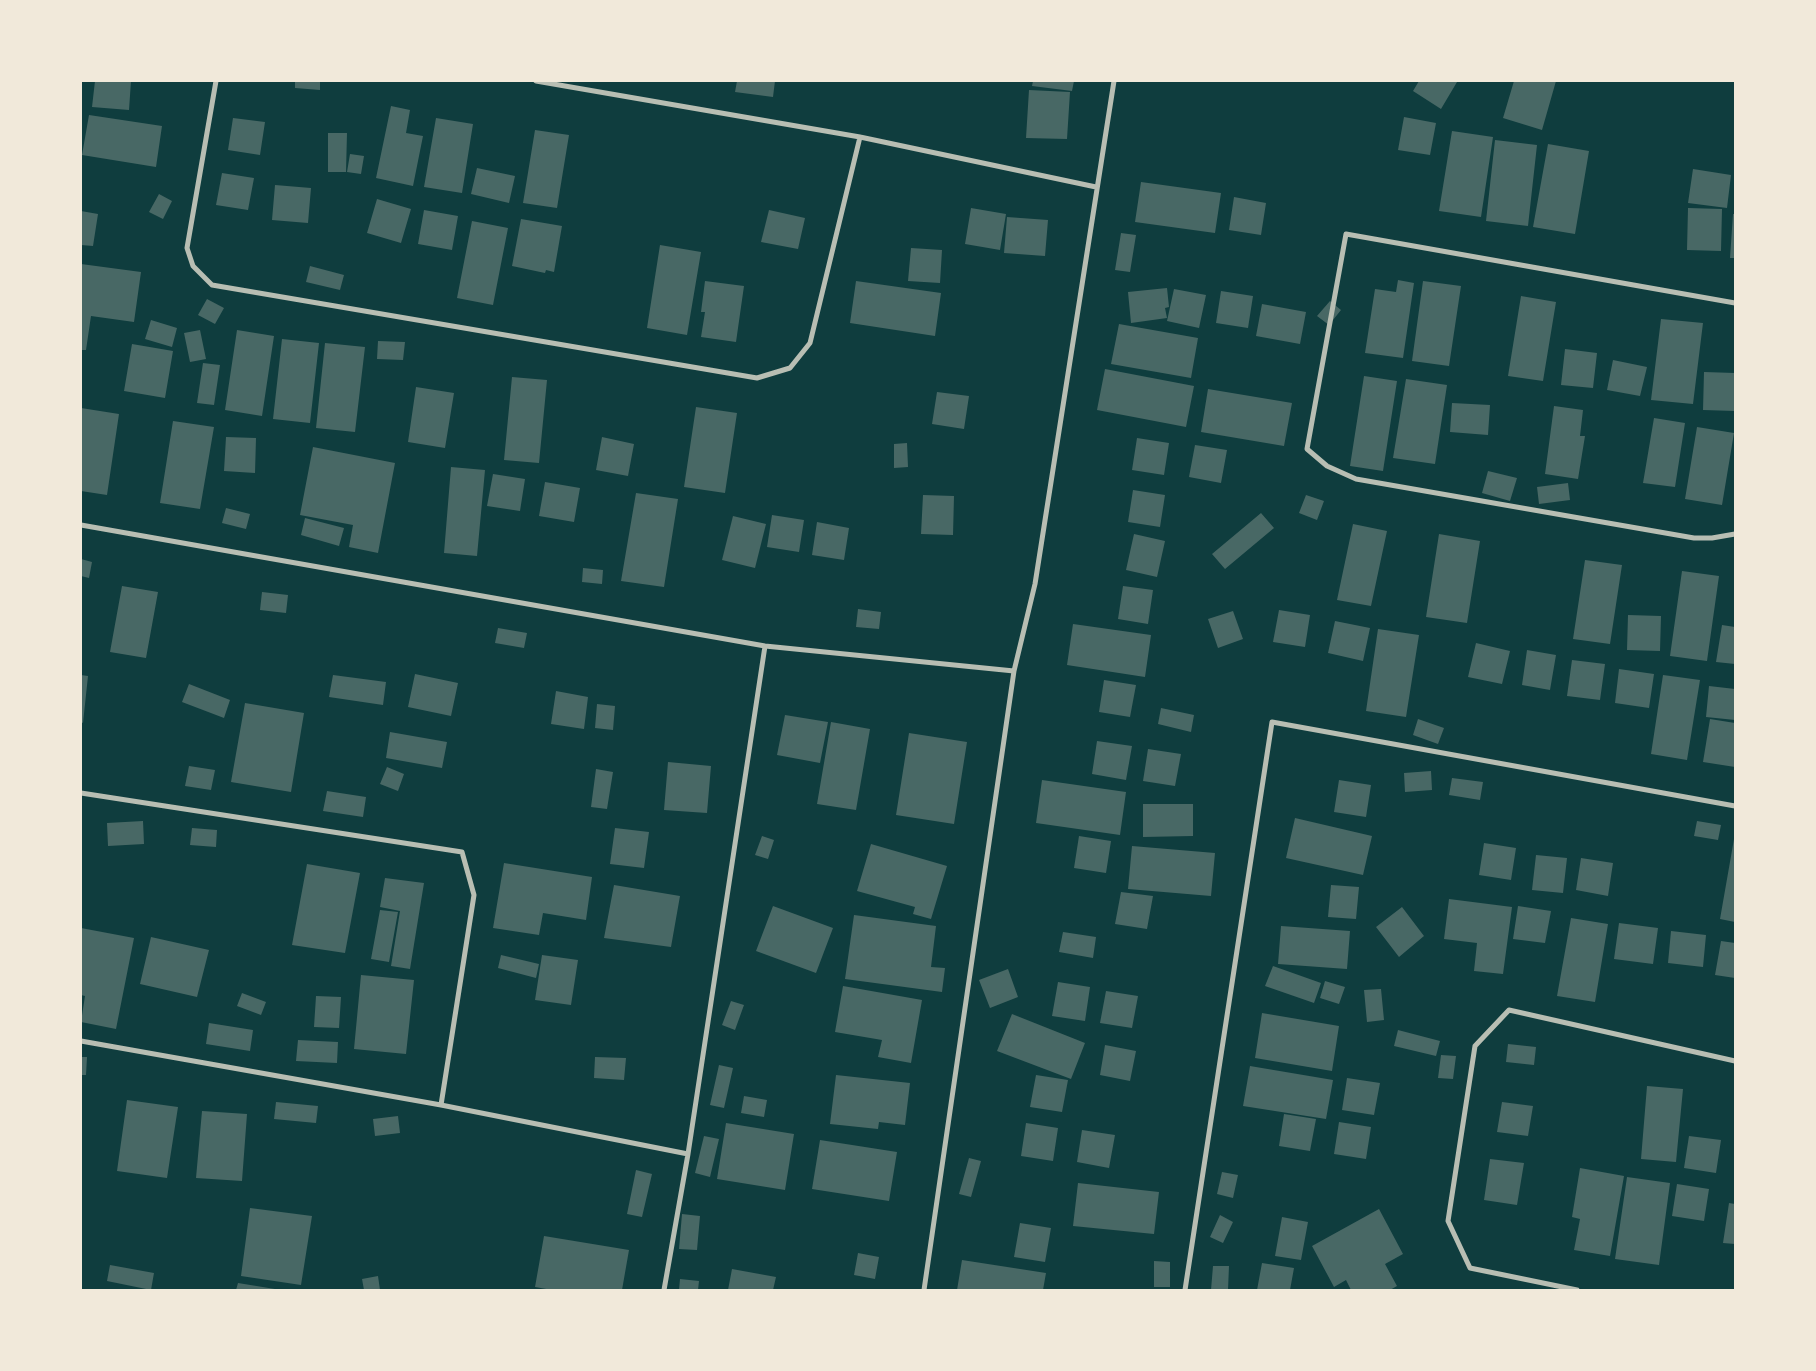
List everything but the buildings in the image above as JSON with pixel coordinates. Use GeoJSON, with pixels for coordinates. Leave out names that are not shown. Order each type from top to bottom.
{"type":"FeatureCollection","features":[{"type":"Feature","properties":{"kind":"street"},"geometry":{"type":"LineString","coordinates":[[216,81],[187,248],[193,266],[212,285],[757,378],[790,368],[810,343],[860,137]]}},
{"type":"Feature","properties":{"kind":"street"},"geometry":{"type":"LineString","coordinates":[[536,81],[860,137],[1096,187]]}},
{"type":"Feature","properties":{"kind":"street"},"geometry":{"type":"LineString","coordinates":[[924,1290],[1014,671],[1034,584],[1114,81]]}},
{"type":"Feature","properties":{"kind":"street"},"geometry":{"type":"LineString","coordinates":[[1735,303],[1346,234],[1307,449],[1327,466],[1356,479],[1694,538],[1712,538],[1735,534]]}},
{"type":"Feature","properties":{"kind":"street"},"geometry":{"type":"LineString","coordinates":[[81,525],[765,646],[1014,671]]}},
{"type":"Feature","properties":{"kind":"street"},"geometry":{"type":"LineString","coordinates":[[664,1290],[688,1154],[765,646]]}},
{"type":"Feature","properties":{"kind":"street"},"geometry":{"type":"LineString","coordinates":[[1186,1290],[1272,722],[1735,806]]}},
{"type":"Feature","properties":{"kind":"street"},"geometry":{"type":"LineString","coordinates":[[81,793],[462,852],[474,895],[441,1105]]}},
{"type":"Feature","properties":{"kind":"street"},"geometry":{"type":"LineString","coordinates":[[1577,1290],[1470,1268],[1448,1221],[1475,1046],[1509,1010],[1735,1061]]}},
{"type":"Feature","properties":{"kind":"street"},"geometry":{"type":"LineString","coordinates":[[81,1041],[441,1105],[688,1154]]}}]}
